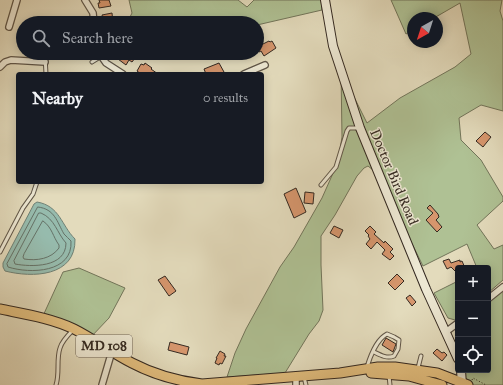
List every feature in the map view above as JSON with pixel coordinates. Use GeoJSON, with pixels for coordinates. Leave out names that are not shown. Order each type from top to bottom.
{"type":"FeatureCollection","features":[{"type":"Feature","properties":{"kind":"main road","name":"Doctor Bird Road"},"geometry":{"type":"LineString","coordinates":[[325,0],[333,46],[360,128],[426,289],[447,331],[455,351]]}},
{"type":"Feature","properties":{"kind":"main road","name":"MD 108"},"geometry":{"type":"LineString","coordinates":[[0,308],[42,318],[73,329],[131,363],[156,374],[187,382],[208,384],[300,381],[367,369],[395,367],[417,374],[442,385]]}},
{"type":"Feature","properties":{"kind":"main road","name":"MD 108"},"geometry":{"type":"LineString","coordinates":[[340,373],[437,373],[466,382]]}},
{"type":"Feature","properties":{"kind":"street"},"geometry":{"type":"LineString","coordinates":[[9,27],[17,0]]}},
{"type":"Feature","properties":{"kind":"street"},"geometry":{"type":"LineString","coordinates":[[86,0],[93,16]]}},
{"type":"Feature","properties":{"kind":"street"},"geometry":{"type":"LineString","coordinates":[[0,66],[5,62],[12,60],[45,62]]}},
{"type":"Feature","properties":{"kind":"street"},"geometry":{"type":"LineString","coordinates":[[104,60],[120,72]]}},
{"type":"Feature","properties":{"kind":"street"},"geometry":{"type":"LineString","coordinates":[[249,72],[265,65]]}},
{"type":"Feature","properties":{"kind":"street"},"geometry":{"type":"LineString","coordinates":[[491,297],[503,287]]}},
{"type":"Feature","properties":{"kind":"street"},"geometry":{"type":"LineString","coordinates":[[447,331],[455,325]]}},
{"type":"Feature","properties":{"kind":"street"},"geometry":{"type":"LineString","coordinates":[[102,385],[112,351]]}},
{"type":"Feature","properties":{"kind":"lane"},"geometry":{"type":"LineString","coordinates":[[45,62],[46,72]]}},
{"type":"Feature","properties":{"kind":"lane"},"geometry":{"type":"LineString","coordinates":[[320,185],[336,167],[347,131],[350,128],[360,128]]}},
{"type":"Feature","properties":{"kind":"lane"},"geometry":{"type":"LineString","coordinates":[[0,252],[23,208],[33,194],[36,184]]}},
{"type":"Feature","properties":{"kind":"lane"},"geometry":{"type":"LineString","coordinates":[[56,385],[58,378],[58,354],[60,346],[73,329]]}},
{"type":"Feature","properties":{"kind":"lane"},"geometry":{"type":"LineString","coordinates":[[367,369],[369,361],[382,336],[387,334],[399,340],[398,349],[394,356],[390,358],[374,352]]}},
{"type":"Feature","properties":{"kind":"lane"},"geometry":{"type":"LineString","coordinates":[[417,374],[421,356]]}},
{"type":"Feature","properties":{"kind":"lane"},"geometry":{"type":"LineString","coordinates":[[389,374],[390,385]]}},
{"type":"Feature","properties":{"kind":"path"},"geometry":{"type":"LineString","coordinates":[[466,382],[486,385]]}},
{"type":"Feature","properties":{"kind":"shaded area"},"geometry":{"type":"Polygon","coordinates":[[[129,0],[238,0],[247,7],[254,0],[321,0],[322,10],[264,23],[264,16],[130,16],[132,13],[129,0]]]}},
{"type":"Feature","properties":{"kind":"shaded area"},"geometry":{"type":"Polygon","coordinates":[[[391,0],[502,0],[500,11],[503,21],[503,111],[481,105],[459,118],[461,140],[481,160],[503,197],[503,201],[477,225],[494,249],[503,245],[503,280],[491,290],[491,265],[476,265],[467,244],[423,266],[379,175],[368,166],[364,168],[357,176],[335,215],[321,236],[323,310],[319,321],[309,334],[285,373],[227,377],[235,353],[246,329],[280,267],[294,247],[322,198],[338,162],[342,137],[341,71],[367,123],[400,98],[455,67],[471,54],[460,3],[443,13],[407,12],[406,34],[391,0]]]}},
{"type":"Feature","properties":{"kind":"shaded area"},"geometry":{"type":"Polygon","coordinates":[[[79,268],[125,288],[109,318],[90,338],[42,318],[63,272],[79,268]]]}},
{"type":"Feature","properties":{"kind":"shaded area"},"geometry":{"type":"Polygon","coordinates":[[[455,282],[455,320],[448,318],[434,293],[455,282]]]}},
{"type":"Feature","properties":{"kind":"shaded area"},"geometry":{"type":"Polygon","coordinates":[[[503,287],[503,385],[468,385],[463,373],[491,373],[491,297],[503,287]]]}},
{"type":"Feature","properties":{"kind":"water"},"geometry":{"type":"Polygon","coordinates":[[[37,202],[45,204],[51,208],[75,239],[73,252],[68,261],[60,268],[50,272],[27,274],[5,271],[3,263],[34,204],[37,202]]]}},
{"type":"Feature","properties":{"kind":"building"},"geometry":{"type":"Polygon","coordinates":[[[99,0],[109,0],[111,6],[99,8],[99,0]]]}},
{"type":"Feature","properties":{"kind":"building"},"geometry":{"type":"Polygon","coordinates":[[[112,13],[112,16],[102,16],[112,13]]]}},
{"type":"Feature","properties":{"kind":"building"},"geometry":{"type":"Polygon","coordinates":[[[272,41],[276,48],[264,56],[264,44],[272,41]]]}},
{"type":"Feature","properties":{"kind":"building"},"geometry":{"type":"Polygon","coordinates":[[[119,60],[129,60],[126,65],[119,60]]]}},
{"type":"Feature","properties":{"kind":"building"},"geometry":{"type":"Polygon","coordinates":[[[145,63],[155,72],[137,71],[141,64],[144,65],[145,63]]]}},
{"type":"Feature","properties":{"kind":"building"},"geometry":{"type":"Polygon","coordinates":[[[219,63],[224,72],[205,72],[204,69],[219,63]]]}},
{"type":"Feature","properties":{"kind":"building"},"geometry":{"type":"Polygon","coordinates":[[[485,132],[491,137],[483,147],[476,141],[485,132]]]}},
{"type":"Feature","properties":{"kind":"building"},"geometry":{"type":"Polygon","coordinates":[[[296,188],[306,212],[294,218],[284,194],[296,188]]]}},
{"type":"Feature","properties":{"kind":"building"},"geometry":{"type":"Polygon","coordinates":[[[305,192],[314,193],[313,204],[304,203],[305,192]]]}},
{"type":"Feature","properties":{"kind":"building"},"geometry":{"type":"Polygon","coordinates":[[[430,205],[438,214],[439,217],[436,220],[442,227],[437,232],[426,220],[433,213],[427,208],[430,205]]]}},
{"type":"Feature","properties":{"kind":"building"},"geometry":{"type":"Polygon","coordinates":[[[334,226],[343,230],[339,238],[330,233],[334,226]]]}},
{"type":"Feature","properties":{"kind":"building"},"geometry":{"type":"Polygon","coordinates":[[[370,226],[376,232],[374,234],[384,243],[385,241],[393,249],[390,252],[394,256],[390,260],[382,254],[385,250],[377,242],[371,249],[366,244],[370,239],[368,236],[369,235],[365,231],[370,226]]]}},
{"type":"Feature","properties":{"kind":"building"},"geometry":{"type":"Polygon","coordinates":[[[449,259],[451,263],[460,260],[464,265],[455,265],[455,271],[451,267],[447,269],[443,261],[449,259]]]}},
{"type":"Feature","properties":{"kind":"building"},"geometry":{"type":"Polygon","coordinates":[[[397,274],[404,281],[395,290],[388,283],[397,274]]]}},
{"type":"Feature","properties":{"kind":"building"},"geometry":{"type":"Polygon","coordinates":[[[165,276],[176,291],[169,296],[158,280],[165,276]]]}},
{"type":"Feature","properties":{"kind":"building"},"geometry":{"type":"Polygon","coordinates":[[[410,295],[416,302],[412,306],[406,298],[410,295]]]}},
{"type":"Feature","properties":{"kind":"building"},"geometry":{"type":"Polygon","coordinates":[[[386,338],[396,344],[393,352],[382,345],[386,338]]]}},
{"type":"Feature","properties":{"kind":"building"},"geometry":{"type":"Polygon","coordinates":[[[170,342],[189,347],[187,355],[168,350],[170,342]]]}},
{"type":"Feature","properties":{"kind":"building"},"geometry":{"type":"Polygon","coordinates":[[[437,349],[447,355],[442,361],[433,353],[437,349]]]}},
{"type":"Feature","properties":{"kind":"building"},"geometry":{"type":"Polygon","coordinates":[[[220,351],[225,354],[224,356],[226,356],[222,364],[220,363],[219,365],[215,363],[220,351]]]}}]}
